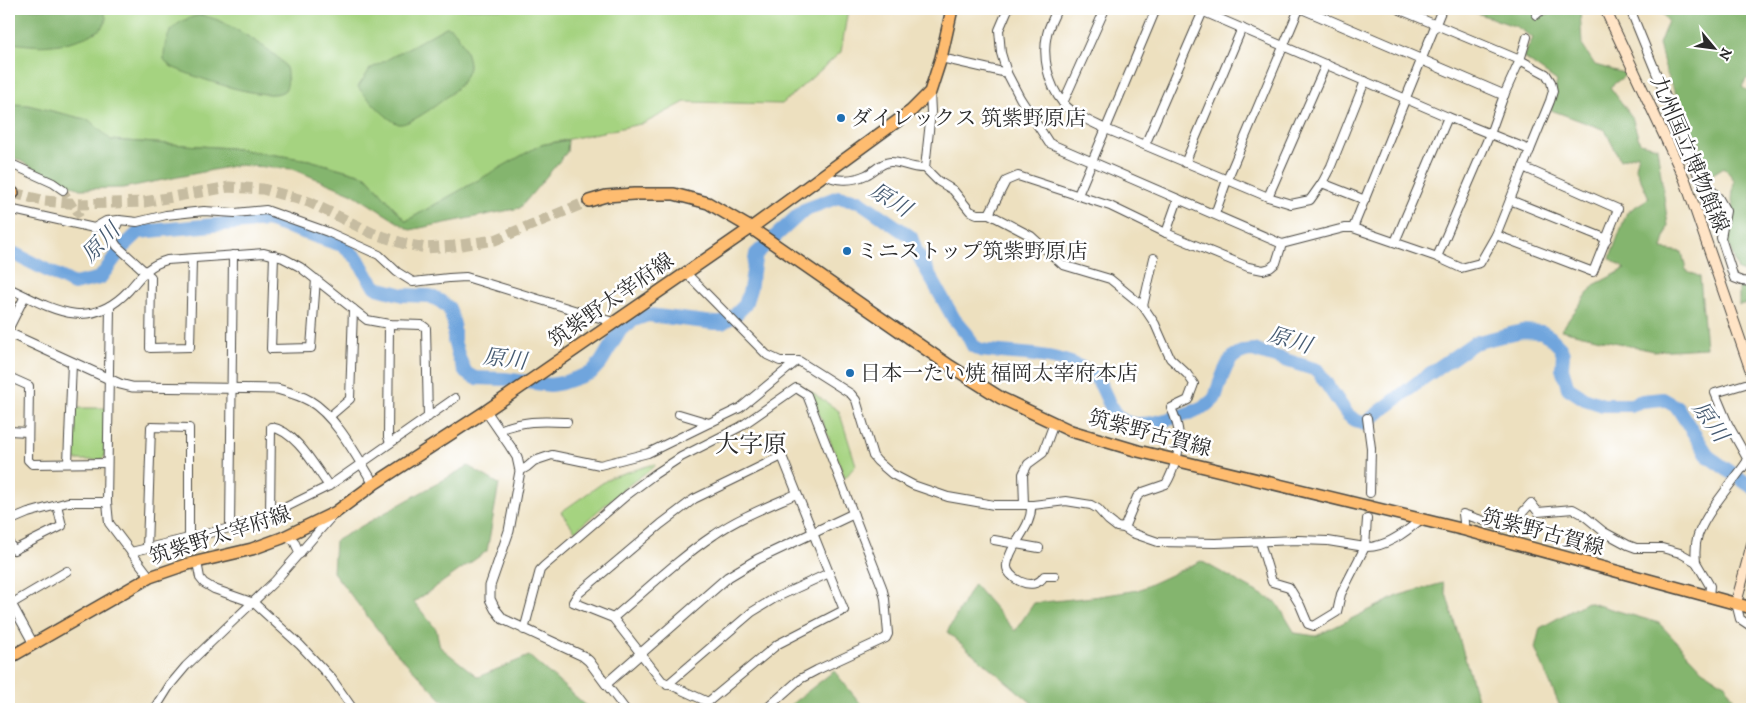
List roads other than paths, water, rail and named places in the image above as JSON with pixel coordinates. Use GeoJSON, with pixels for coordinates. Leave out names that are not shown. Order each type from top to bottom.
{"type":"FeatureCollection","features":[{"type":"Feature","properties":{"kind":"main road","name":"筑紫野太宰府線"},"geometry":{"type":"LineString","coordinates":[[9,658],[150,577],[287,536],[336,512],[374,484],[486,411],[685,272],[755,231],[825,174],[911,111],[930,92],[941,58],[952,9]]}},
{"type":"Feature","properties":{"kind":"main road","name":"九州国立博物館線"},"geometry":{"type":"LineString","coordinates":[[1605,9],[1685,180],[1752,374]]}},
{"type":"Feature","properties":{"kind":"main road","name":"筑紫野古賀線"},"geometry":{"type":"LineString","coordinates":[[589,201],[606,196],[674,194],[708,203],[755,231],[950,366],[1001,398],[1071,431],[1175,460],[1465,530],[1752,608]]}},
{"type":"Feature","properties":{"kind":"main road"},"geometry":{"type":"LineString","coordinates":[[1736,603],[1752,544]]}},
{"type":"Feature","properties":{"kind":"street"},"geometry":{"type":"LineString","coordinates":[[1008,9],[999,30],[1001,53],[1020,98],[1049,143],[1282,244],[1344,228],[1353,228],[1437,257],[1460,268],[1480,263],[1496,235],[1550,101],[1551,82],[1546,74],[1520,60],[1398,9]]}},
{"type":"Feature","properties":{"kind":"street"},"geometry":{"type":"LineString","coordinates":[[1057,9],[1047,34],[1044,60],[1052,83],[1064,103],[1085,120],[1226,180],[1291,204],[1310,200],[1322,183],[1365,81]]}},
{"type":"Feature","properties":{"kind":"street"},"geometry":{"type":"LineString","coordinates":[[1064,103],[1105,9]]}},
{"type":"Feature","properties":{"kind":"street"},"geometry":{"type":"LineString","coordinates":[[1078,195],[1156,9]]}},
{"type":"Feature","properties":{"kind":"street"},"geometry":{"type":"LineString","coordinates":[[1214,214],[1226,180],[1283,46],[1301,9],[1504,95]]}},
{"type":"Feature","properties":{"kind":"street"},"geometry":{"type":"LineString","coordinates":[[1353,228],[1442,9]]}},
{"type":"Feature","properties":{"kind":"street"},"geometry":{"type":"LineString","coordinates":[[1536,15],[1548,9]]}},
{"type":"Feature","properties":{"kind":"street"},"geometry":{"type":"LineString","coordinates":[[1630,9],[1698,175],[1718,197],[1726,211],[1722,238],[1734,278],[1752,282]]}},
{"type":"Feature","properties":{"kind":"street"},"geometry":{"type":"LineString","coordinates":[[1145,145],[1200,10],[1448,117],[1530,150]]}},
{"type":"Feature","properties":{"kind":"street"},"geometry":{"type":"LineString","coordinates":[[1185,163],[1242,28]]}},
{"type":"Feature","properties":{"kind":"street"},"geometry":{"type":"LineString","coordinates":[[1437,257],[1490,134],[1504,95],[1520,60],[1527,37]]}},
{"type":"Feature","properties":{"kind":"street"},"geometry":{"type":"LineString","coordinates":[[941,58],[1008,73]]}},
{"type":"Feature","properties":{"kind":"street"},"geometry":{"type":"LineString","coordinates":[[1268,197],[1326,64]]}},
{"type":"Feature","properties":{"kind":"street"},"geometry":{"type":"LineString","coordinates":[[925,168],[931,112],[930,92]]}},
{"type":"Feature","properties":{"kind":"street"},"geometry":{"type":"LineString","coordinates":[[1395,242],[1448,117]]}},
{"type":"Feature","properties":{"kind":"street"},"geometry":{"type":"LineString","coordinates":[[825,174],[829,178],[847,180],[868,174],[880,165],[889,162],[896,162],[915,168],[925,168],[938,181],[953,190],[970,211],[977,214],[989,214],[1031,236],[1063,265],[1110,279],[1143,306],[1155,324],[1170,358],[1194,384],[1188,400],[1171,408],[1180,435],[1180,442],[1166,484],[1143,492],[1137,497],[1124,528]]}},
{"type":"Feature","properties":{"kind":"street"},"geometry":{"type":"LineString","coordinates":[[9,163],[53,183],[62,190]]}},
{"type":"Feature","properties":{"kind":"street"},"geometry":{"type":"LineString","coordinates":[[1496,235],[1593,272],[1607,239],[1618,209],[1523,167]]}},
{"type":"Feature","properties":{"kind":"street"},"geometry":{"type":"LineString","coordinates":[[989,214],[1006,181],[1018,176],[1110,206],[1166,234],[1234,262],[1263,270],[1270,268],[1276,263],[1282,244]]}},
{"type":"Feature","properties":{"kind":"street"},"geometry":{"type":"LineString","coordinates":[[1322,183],[1365,200]]}},
{"type":"Feature","properties":{"kind":"street"},"geometry":{"type":"LineString","coordinates":[[1166,234],[1178,199]]}},
{"type":"Feature","properties":{"kind":"street"},"geometry":{"type":"LineString","coordinates":[[1510,200],[1607,239]]}},
{"type":"Feature","properties":{"kind":"street"},"geometry":{"type":"LineString","coordinates":[[9,209],[84,224],[94,228],[106,221],[137,222],[166,215],[204,211],[234,213],[266,210],[328,232],[379,254],[397,272],[413,282],[466,278],[613,322]]}},
{"type":"Feature","properties":{"kind":"street"},"geometry":{"type":"LineString","coordinates":[[119,220],[112,238],[117,246],[146,270],[151,277],[150,348],[190,347],[192,259]]}},
{"type":"Feature","properties":{"kind":"street"},"geometry":{"type":"LineString","coordinates":[[9,288],[59,312],[85,314],[100,311],[110,306],[128,291],[146,270],[154,264],[167,260],[233,255],[264,253],[274,255],[300,267],[367,320],[389,324],[422,325],[426,328],[428,417]]}},
{"type":"Feature","properties":{"kind":"street"},"geometry":{"type":"LineString","coordinates":[[230,528],[233,255]]}},
{"type":"Feature","properties":{"kind":"street"},"geometry":{"type":"LineString","coordinates":[[274,255],[271,349],[312,348],[316,279]]}},
{"type":"Feature","properties":{"kind":"street"},"geometry":{"type":"LineString","coordinates":[[1143,306],[1154,258]]}},
{"type":"Feature","properties":{"kind":"street"},"geometry":{"type":"LineString","coordinates":[[685,272],[766,355],[780,361],[797,362],[851,394],[856,400],[873,456],[892,474],[948,497],[994,505],[1027,505],[1066,501],[1091,505],[1117,527],[1158,542],[1298,540],[1328,541],[1372,547],[1384,544],[1410,529],[1420,520]]}},
{"type":"Feature","properties":{"kind":"street"},"geometry":{"type":"LineString","coordinates":[[9,328],[25,296]]}},
{"type":"Feature","properties":{"kind":"street"},"geometry":{"type":"LineString","coordinates":[[110,306],[107,502],[109,523],[150,577]]}},
{"type":"Feature","properties":{"kind":"street"},"geometry":{"type":"LineString","coordinates":[[329,417],[350,399],[353,309]]}},
{"type":"Feature","properties":{"kind":"street"},"geometry":{"type":"LineString","coordinates":[[389,324],[388,437],[390,443]]}},
{"type":"Feature","properties":{"kind":"street"},"geometry":{"type":"LineString","coordinates":[[9,333],[108,380],[132,386],[277,389],[309,400],[329,417],[374,484]]}},
{"type":"Feature","properties":{"kind":"street"},"geometry":{"type":"LineString","coordinates":[[520,471],[534,460],[552,455],[600,465],[648,453],[740,408],[797,362]]}},
{"type":"Feature","properties":{"kind":"street"},"geometry":{"type":"LineString","coordinates":[[68,463],[72,363]]}},
{"type":"Feature","properties":{"kind":"street"},"geometry":{"type":"LineString","coordinates":[[9,377],[29,386],[28,460],[32,464],[108,462]]}},
{"type":"Feature","properties":{"kind":"street"},"geometry":{"type":"LineString","coordinates":[[1709,596],[1710,586],[1696,562],[1695,548],[1697,536],[1708,516],[1748,460],[1728,424],[1715,393],[1752,382]]}},
{"type":"Feature","properties":{"kind":"street"},"geometry":{"type":"LineString","coordinates":[[524,630],[540,570],[544,566],[627,495],[655,474],[681,457],[740,427],[796,388],[807,395],[882,587],[886,599],[888,634],[886,638],[800,679],[766,709]]}},
{"type":"Feature","properties":{"kind":"street"},"geometry":{"type":"LineString","coordinates":[[131,552],[230,528],[270,515],[329,486],[455,398]]}},
{"type":"Feature","properties":{"kind":"street"},"geometry":{"type":"LineString","coordinates":[[486,411],[517,457],[520,471],[511,523],[490,586],[490,599],[503,619],[583,656],[589,661],[625,709]]}},
{"type":"Feature","properties":{"kind":"street"},"geometry":{"type":"LineString","coordinates":[[679,414],[709,423]]}},
{"type":"Feature","properties":{"kind":"street"},"geometry":{"type":"LineString","coordinates":[[1366,418],[1371,448],[1370,493]]}},
{"type":"Feature","properties":{"kind":"street"},"geometry":{"type":"LineString","coordinates":[[499,430],[534,421],[568,422]]}},
{"type":"Feature","properties":{"kind":"street"},"geometry":{"type":"LineString","coordinates":[[1054,424],[1043,453],[1028,464],[1023,474],[1027,505],[1032,514],[1014,545],[1006,566],[1014,578],[1026,584],[1036,584],[1044,576],[1055,576]]}},
{"type":"Feature","properties":{"kind":"street"},"geometry":{"type":"LineString","coordinates":[[147,548],[151,427],[190,428],[189,537]]}},
{"type":"Feature","properties":{"kind":"street"},"geometry":{"type":"LineString","coordinates":[[270,515],[271,427],[285,433],[295,441],[329,486]]}},
{"type":"Feature","properties":{"kind":"street"},"geometry":{"type":"LineString","coordinates":[[9,431],[28,432]]}},
{"type":"Feature","properties":{"kind":"street"},"geometry":{"type":"LineString","coordinates":[[775,436],[796,494],[844,610],[778,644],[708,702],[667,685],[662,681],[613,618],[573,602],[578,594],[694,499],[782,456]]}},
{"type":"Feature","properties":{"kind":"street"},"geometry":{"type":"LineString","coordinates":[[613,618],[688,553],[715,534],[796,494]]}},
{"type":"Feature","properties":{"kind":"street"},"geometry":{"type":"LineString","coordinates":[[9,521],[68,502],[107,502]]}},
{"type":"Feature","properties":{"kind":"street"},"geometry":{"type":"LineString","coordinates":[[1465,530],[1463,514],[1503,527],[1514,521],[1531,503],[1538,512],[1573,510],[1582,514],[1604,532],[1628,546],[1636,548],[1662,548],[1680,553],[1696,562]]}},
{"type":"Feature","properties":{"kind":"street"},"geometry":{"type":"LineString","coordinates":[[9,543],[14,550],[62,526],[57,505]]}},
{"type":"Feature","properties":{"kind":"street"},"geometry":{"type":"LineString","coordinates":[[156,709],[170,684],[186,666],[254,603],[336,512]]}},
{"type":"Feature","properties":{"kind":"street"},"geometry":{"type":"LineString","coordinates":[[606,684],[728,577],[758,559],[853,514]]}},
{"type":"Feature","properties":{"kind":"street"},"geometry":{"type":"LineString","coordinates":[[1260,542],[1272,582],[1289,587],[1300,604],[1308,624],[1314,626],[1337,612],[1341,594],[1365,547],[1367,519]]}},
{"type":"Feature","properties":{"kind":"street"},"geometry":{"type":"LineString","coordinates":[[287,536],[294,541],[300,554]]}},
{"type":"Feature","properties":{"kind":"street"},"geometry":{"type":"LineString","coordinates":[[994,540],[1039,548]]}},
{"type":"Feature","properties":{"kind":"street"},"geometry":{"type":"LineString","coordinates":[[197,562],[200,578],[204,583],[214,589],[254,603],[300,645],[332,679],[353,709]]}},
{"type":"Feature","properties":{"kind":"street"},"geometry":{"type":"LineString","coordinates":[[33,643],[10,602],[67,571]]}},
{"type":"Feature","properties":{"kind":"street"},"geometry":{"type":"LineString","coordinates":[[667,685],[752,612],[775,598],[829,573]]}},
{"type":"Feature","properties":{"kind":"street"},"geometry":{"type":"LineString","coordinates":[[1736,603],[1740,620],[1752,628]]}},
{"type":"Feature","properties":{"kind":"waterway","name":"原川"},"geometry":{"type":"LineString","coordinates":[[9,251],[74,284],[100,278],[122,248],[139,232],[267,220],[342,245],[358,259],[369,279],[377,288],[403,295],[430,296],[440,301],[449,308],[454,324],[454,341],[466,373],[475,378],[505,379],[550,385],[591,373],[601,362],[621,329],[634,320],[648,315],[722,323],[735,315],[745,305],[750,289],[756,254],[804,210],[838,197],[859,201],[911,237],[916,251],[954,319],[967,334],[973,346],[981,350],[1037,355],[1077,366],[1096,378],[1113,410],[1125,422],[1143,424],[1164,420],[1188,413],[1208,404],[1215,398],[1226,367],[1233,357],[1245,351],[1253,350],[1317,370],[1347,414],[1364,424],[1422,379],[1474,343],[1522,331],[1542,332],[1560,347],[1563,354],[1562,368],[1568,388],[1585,399],[1603,405],[1631,405],[1642,401],[1663,399],[1677,407],[1709,457],[1752,487]]}},
{"type":"Feature","properties":{"kind":"tunnel"},"geometry":{"type":"LineString","coordinates":[[13,193],[45,201],[80,204],[144,202],[229,187],[263,189],[309,202],[372,233],[405,244],[426,248],[495,240],[589,201]]}},
{"type":"Feature","properties":{"kind":"tunnel"},"geometry":{"type":"LineString","coordinates":[[63,190],[82,220]]}},
{"type":"Feature","properties":{"kind":"tunnel"},"geometry":{"type":"LineString","coordinates":[[1367,519],[1370,493]]}},
{"type":"Feature","properties":{"kind":"place","name":"ダイレックス 筑紫野原店"},"geometry":{"type":"Point","coordinates":[841,118]}},
{"type":"Feature","properties":{"kind":"place","name":"ミニストップ筑紫野原店"},"geometry":{"type":"Point","coordinates":[847,251]}},
{"type":"Feature","properties":{"kind":"place","name":"日本一たい焼 福岡太宰府本店"},"geometry":{"type":"Point","coordinates":[850,373]}},
{"type":"Feature","properties":{"kind":"district","name":"大字原"},"geometry":{"type":"Point","coordinates":[751,444]}}]}
